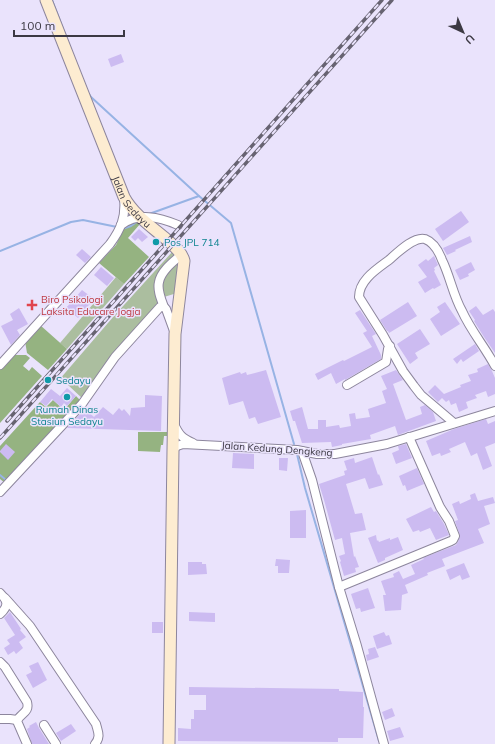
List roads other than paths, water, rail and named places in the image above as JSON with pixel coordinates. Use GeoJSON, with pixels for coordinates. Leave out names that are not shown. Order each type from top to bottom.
{"type":"FeatureCollection","features":[{"type":"Feature","properties":{"kind":"street","name":"Jalan Sedayu"},"geometry":{"type":"LineString","coordinates":[[46,0],[124,198],[130,207],[168,241],[181,255]]}},
{"type":"Feature","properties":{"kind":"street"},"geometry":{"type":"LineString","coordinates":[[0,365],[113,241],[121,225],[125,207],[124,198]]}},
{"type":"Feature","properties":{"kind":"street"},"geometry":{"type":"LineString","coordinates":[[121,225],[130,219],[140,217],[156,218],[178,225]]}},
{"type":"Feature","properties":{"kind":"street"},"geometry":{"type":"LineString","coordinates":[[454,423],[421,395],[403,371],[390,346],[359,296],[361,287],[367,279],[414,240],[424,239],[430,242],[440,254],[460,308],[495,366]]}},
{"type":"Feature","properties":{"kind":"street"},"geometry":{"type":"LineString","coordinates":[[169,744],[175,334],[184,264],[181,255],[162,274],[159,281],[164,307],[168,313],[175,334]]}},
{"type":"Feature","properties":{"kind":"street"},"geometry":{"type":"LineString","coordinates":[[0,492],[82,404],[115,357],[157,309],[164,307]]}},
{"type":"Feature","properties":{"kind":"street"},"geometry":{"type":"LineString","coordinates":[[347,385],[386,362],[388,349],[390,346]]}},
{"type":"Feature","properties":{"kind":"street","name":"Jalan Kedung Dengkeng"},"geometry":{"type":"LineString","coordinates":[[173,450],[180,444],[198,444],[297,450],[317,454],[335,454],[387,444],[495,411]]}},
{"type":"Feature","properties":{"kind":"street"},"geometry":{"type":"LineString","coordinates":[[174,424],[179,434],[185,440],[198,444]]}},
{"type":"Feature","properties":{"kind":"street"},"geometry":{"type":"LineString","coordinates":[[339,587],[451,541],[455,536],[449,521],[440,507],[409,437]]}},
{"type":"Feature","properties":{"kind":"street"},"geometry":{"type":"LineString","coordinates":[[302,451],[312,480],[339,587],[384,744]]}},
{"type":"Feature","properties":{"kind":"street"},"geometry":{"type":"LineString","coordinates":[[0,614],[6,608],[7,604],[2,596]]}},
{"type":"Feature","properties":{"kind":"street"},"geometry":{"type":"LineString","coordinates":[[2,596],[30,626],[96,724],[99,734],[95,744]]}},
{"type":"Feature","properties":{"kind":"street"},"geometry":{"type":"LineString","coordinates":[[0,662],[28,702],[27,711],[17,720]]}},
{"type":"Feature","properties":{"kind":"street"},"geometry":{"type":"LineString","coordinates":[[0,719],[17,720]]}},
{"type":"Feature","properties":{"kind":"street"},"geometry":{"type":"LineString","coordinates":[[17,720],[27,744]]}},
{"type":"Feature","properties":{"kind":"street"},"geometry":{"type":"LineString","coordinates":[[44,725],[56,744]]}},
{"type":"Feature","properties":{"kind":"waterway"},"geometry":{"type":"LineString","coordinates":[[52,0],[70,47]]}},
{"type":"Feature","properties":{"kind":"waterway"},"geometry":{"type":"LineString","coordinates":[[89,94],[199,196],[231,223],[294,444]]}},
{"type":"Feature","properties":{"kind":"waterway"},"geometry":{"type":"LineString","coordinates":[[149,214],[199,196]]}},
{"type":"Feature","properties":{"kind":"waterway"},"geometry":{"type":"LineString","coordinates":[[0,251],[71,222],[83,220],[117,227]]}},
{"type":"Feature","properties":{"kind":"waterway"},"geometry":{"type":"LineString","coordinates":[[125,228],[138,221]]}},
{"type":"Feature","properties":{"kind":"waterway"},"geometry":{"type":"LineString","coordinates":[[297,454],[305,488],[379,741]]}},
{"type":"Feature","properties":{"kind":"waterway"},"geometry":{"type":"LineString","coordinates":[[0,475],[6,480]]}},
{"type":"Feature","properties":{"kind":"railway"},"geometry":{"type":"LineString","coordinates":[[7,421],[382,0]]}},
{"type":"Feature","properties":{"kind":"railway"},"geometry":{"type":"LineString","coordinates":[[0,438],[392,0]]}},
{"type":"Feature","properties":{"kind":"place","name":"Pos JPL 714"},"geometry":{"type":"Point","coordinates":[156,242]}},
{"type":"Feature","properties":{"kind":"place","name":"Biro Psikologi Laksita Educare Jogja"},"geometry":{"type":"Point","coordinates":[32,305]}},
{"type":"Feature","properties":{"kind":"place","name":"Sedayu"},"geometry":{"type":"Point","coordinates":[48,380]}},
{"type":"Feature","properties":{"kind":"place","name":"Rumah Dinas Stasiun Sedayu"},"geometry":{"type":"Point","coordinates":[67,397]}}]}
